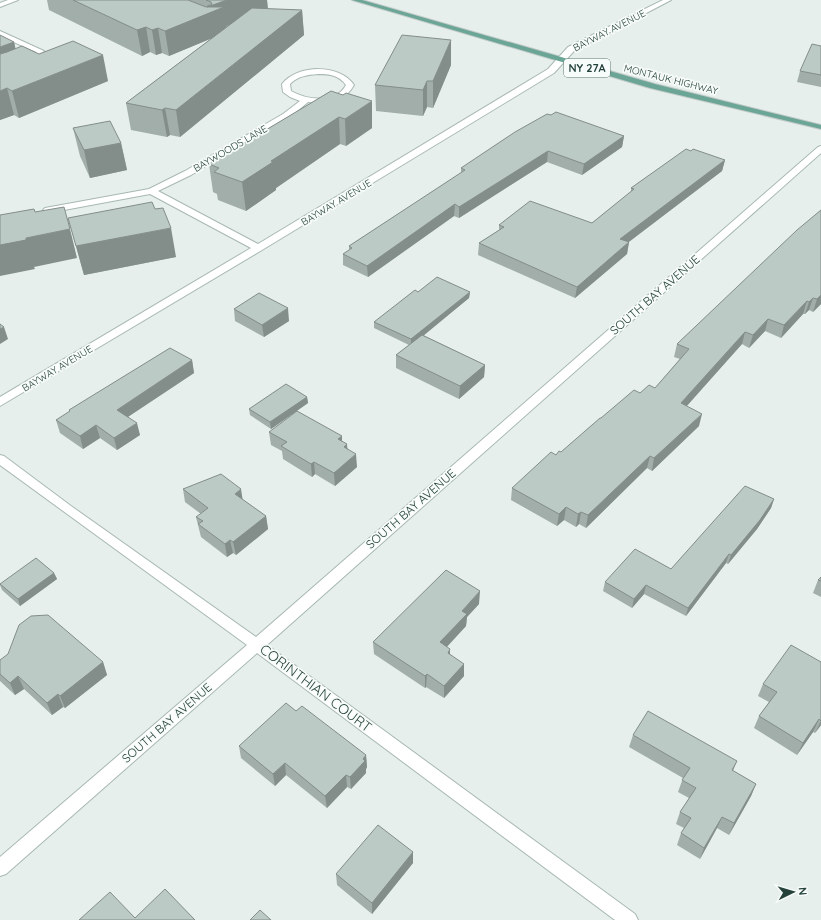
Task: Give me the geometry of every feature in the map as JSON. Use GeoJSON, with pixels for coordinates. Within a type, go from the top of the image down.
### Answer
{"type":"FeatureCollection","features":[{"type":"Feature","properties":{"kind":"main road","name":"MONTAUK HIGHWAY"},"geometry":{"type":"LineString","coordinates":[[355,0],[653,86],[821,127]]}},
{"type":"Feature","properties":{"kind":"street"},"geometry":{"type":"LineString","coordinates":[[0,4],[15,0]]}},
{"type":"Feature","properties":{"kind":"street","name":"BAYWAY AVENUE"},"geometry":{"type":"LineString","coordinates":[[0,402],[259,248],[551,71],[571,49],[668,0]]}},
{"type":"Feature","properties":{"kind":"street"},"geometry":{"type":"LineString","coordinates":[[0,33],[40,51],[36,62],[23,71],[0,79]]}},
{"type":"Feature","properties":{"kind":"street"},"geometry":{"type":"LineString","coordinates":[[303,73],[332,73],[344,77],[350,84],[346,92],[333,99],[319,101],[306,100],[292,96],[287,92],[286,84],[290,79],[303,73]]}},
{"type":"Feature","properties":{"kind":"street","name":"BAYWOODS LANE"},"geometry":{"type":"LineString","coordinates":[[38,212],[151,191],[188,173],[286,116],[306,100]]}},
{"type":"Feature","properties":{"kind":"street","name":"SOUTH BAY AVENUE"},"geometry":{"type":"LineString","coordinates":[[0,868],[257,645],[821,149]]}},
{"type":"Feature","properties":{"kind":"street"},"geometry":{"type":"LineString","coordinates":[[151,191],[259,248]]}},
{"type":"Feature","properties":{"kind":"street","name":"CORINTHIAN COURT"},"geometry":{"type":"LineString","coordinates":[[0,459],[73,514],[257,645],[629,920]]}},
{"type":"Feature","properties":{"kind":"building"},"geometry":{"type":"Polygon","coordinates":[[[73,0],[188,0],[206,7],[212,4],[206,0],[227,0],[207,7],[224,7],[165,31],[158,28],[152,30],[146,27],[137,30],[73,0]]]}},
{"type":"Feature","properties":{"kind":"building"},"geometry":{"type":"Polygon","coordinates":[[[252,8],[302,10],[176,110],[165,108],[162,110],[126,103],[252,8]]]}},
{"type":"Feature","properties":{"kind":"building"},"geometry":{"type":"Polygon","coordinates":[[[0,35],[14,42],[0,47],[0,35]]]}},
{"type":"Feature","properties":{"kind":"building"},"geometry":{"type":"Polygon","coordinates":[[[402,35],[451,40],[433,81],[427,81],[423,90],[375,85],[402,35]]]}},
{"type":"Feature","properties":{"kind":"building"},"geometry":{"type":"Polygon","coordinates":[[[73,41],[103,55],[12,91],[7,88],[0,91],[0,54],[22,46],[39,54],[73,41]]]}},
{"type":"Feature","properties":{"kind":"building"},"geometry":{"type":"Polygon","coordinates":[[[812,44],[821,46],[821,75],[800,71],[812,44]]]}},
{"type":"Feature","properties":{"kind":"building"},"geometry":{"type":"Polygon","coordinates":[[[331,91],[343,95],[346,93],[372,101],[345,119],[339,117],[271,161],[273,162],[242,182],[214,172],[219,168],[209,164],[331,91]]]}},
{"type":"Feature","properties":{"kind":"building"},"geometry":{"type":"Polygon","coordinates":[[[556,112],[624,136],[584,164],[548,151],[459,207],[455,204],[367,266],[343,254],[352,248],[349,246],[465,170],[461,168],[515,132],[547,114],[551,115],[556,112]]]}},
{"type":"Feature","properties":{"kind":"building"},"geometry":{"type":"Polygon","coordinates":[[[110,121],[121,143],[84,150],[73,128],[110,121]]]}},
{"type":"Feature","properties":{"kind":"building"},"geometry":{"type":"Polygon","coordinates":[[[686,149],[691,151],[693,149],[725,160],[620,239],[629,242],[577,287],[479,243],[504,227],[499,225],[530,201],[592,223],[634,189],[631,188],[686,149]]]}},
{"type":"Feature","properties":{"kind":"building"},"geometry":{"type":"Polygon","coordinates":[[[152,202],[155,209],[163,208],[171,228],[76,246],[68,218],[152,202]]]}},
{"type":"Feature","properties":{"kind":"building"},"geometry":{"type":"Polygon","coordinates":[[[64,207],[70,229],[0,245],[0,215],[34,209],[35,212],[64,207]]]}},
{"type":"Feature","properties":{"kind":"building"},"geometry":{"type":"Polygon","coordinates":[[[821,210],[821,295],[817,299],[813,298],[809,302],[807,301],[784,325],[768,319],[753,335],[745,332],[681,403],[702,414],[654,458],[650,456],[588,515],[581,512],[578,514],[566,507],[559,514],[512,488],[551,452],[556,455],[559,451],[561,452],[634,390],[640,393],[649,385],[655,388],[689,349],[677,344],[797,230],[821,210]]]}},
{"type":"Feature","properties":{"kind":"building"},"geometry":{"type":"Polygon","coordinates":[[[437,277],[470,292],[411,339],[374,322],[415,290],[418,292],[437,277]]]}},
{"type":"Feature","properties":{"kind":"building"},"geometry":{"type":"Polygon","coordinates":[[[259,293],[288,308],[262,325],[234,309],[259,293]]]}},
{"type":"Feature","properties":{"kind":"building"},"geometry":{"type":"Polygon","coordinates":[[[422,335],[485,365],[460,386],[396,355],[422,335]]]}},
{"type":"Feature","properties":{"kind":"building"},"geometry":{"type":"Polygon","coordinates":[[[170,348],[192,360],[117,410],[137,423],[114,438],[96,425],[80,436],[56,420],[70,411],[69,410],[170,348]]]}},
{"type":"Feature","properties":{"kind":"building"},"geometry":{"type":"Polygon","coordinates":[[[286,384],[307,397],[270,422],[249,409],[286,384]]]}},
{"type":"Feature","properties":{"kind":"building"},"geometry":{"type":"Polygon","coordinates":[[[297,411],[342,436],[338,439],[347,444],[344,447],[356,454],[334,473],[314,462],[311,464],[281,446],[287,442],[269,432],[297,411]]]}},
{"type":"Feature","properties":{"kind":"building"},"geometry":{"type":"Polygon","coordinates":[[[221,474],[241,489],[235,494],[266,516],[233,542],[230,540],[225,544],[198,524],[203,521],[196,517],[208,508],[183,489],[221,474]]]}},
{"type":"Feature","properties":{"kind":"building"},"geometry":{"type":"Polygon","coordinates":[[[745,486],[774,499],[760,520],[731,555],[729,554],[688,608],[646,585],[634,599],[605,582],[635,549],[671,569],[745,486]]]}},
{"type":"Feature","properties":{"kind":"building"},"geometry":{"type":"Polygon","coordinates":[[[36,558],[54,573],[18,599],[0,584],[36,558]]]}},
{"type":"Feature","properties":{"kind":"building"},"geometry":{"type":"Polygon","coordinates":[[[446,570],[480,591],[462,611],[467,614],[440,642],[450,649],[448,653],[464,664],[444,686],[427,674],[425,676],[373,642],[446,570]]]}},
{"type":"Feature","properties":{"kind":"building"},"geometry":{"type":"Polygon","coordinates":[[[48,615],[103,662],[60,696],[58,694],[47,703],[18,676],[10,683],[0,674],[0,660],[8,654],[19,625],[31,616],[48,615]]]}},
{"type":"Feature","properties":{"kind":"building"},"geometry":{"type":"Polygon","coordinates":[[[791,645],[821,662],[821,721],[819,719],[803,743],[759,716],[777,692],[763,684],[791,645]]]}},
{"type":"Feature","properties":{"kind":"building"},"geometry":{"type":"Polygon","coordinates":[[[286,703],[296,711],[302,706],[366,755],[363,759],[365,761],[350,777],[346,775],[325,796],[285,763],[273,774],[239,746],[286,703]]]}},
{"type":"Feature","properties":{"kind":"building"},"geometry":{"type":"Polygon","coordinates":[[[648,711],[737,761],[732,770],[756,784],[734,823],[722,817],[704,848],[681,833],[691,818],[680,812],[696,788],[682,780],[690,768],[633,735],[648,711]]]}},
{"type":"Feature","properties":{"kind":"building"},"geometry":{"type":"Polygon","coordinates":[[[378,825],[413,852],[372,903],[336,874],[378,825]]]}},
{"type":"Feature","properties":{"kind":"building"},"geometry":{"type":"Polygon","coordinates":[[[165,889],[195,920],[79,920],[110,892],[135,918],[165,889]]]}},
{"type":"Feature","properties":{"kind":"building"},"geometry":{"type":"Polygon","coordinates":[[[260,910],[271,920],[250,920],[260,910]]]}}]}
